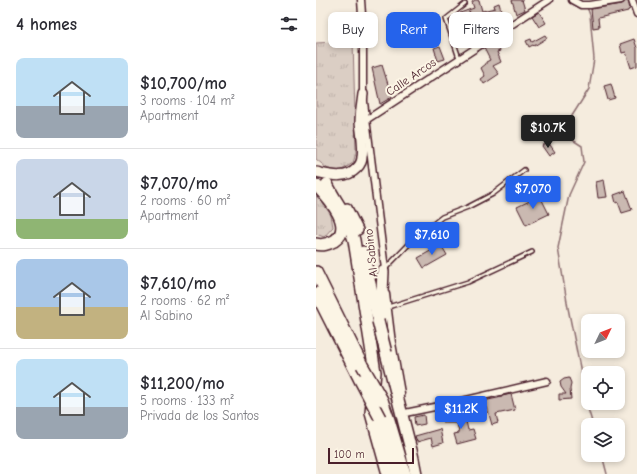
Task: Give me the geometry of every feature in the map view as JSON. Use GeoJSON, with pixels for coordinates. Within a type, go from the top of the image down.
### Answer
{"type":"FeatureCollection","features":[{"type":"Feature","properties":{"kind":"highway"},"geometry":{"type":"LineString","coordinates":[[321,185],[331,193],[346,216],[354,240],[375,372]]}},
{"type":"Feature","properties":{"kind":"highway"},"geometry":{"type":"LineString","coordinates":[[316,244],[326,244],[337,239],[341,233],[342,227],[341,219],[338,213],[328,199],[321,185]]}},
{"type":"Feature","properties":{"kind":"highway"},"geometry":{"type":"LineString","coordinates":[[358,230],[378,321],[416,474]]}},
{"type":"Feature","properties":{"kind":"highway"},"geometry":{"type":"LineString","coordinates":[[384,270],[381,321],[371,412],[388,474]]}},
{"type":"Feature","properties":{"kind":"highway"},"geometry":{"type":"LineString","coordinates":[[316,272],[362,364],[382,400],[405,474]]}},
{"type":"Feature","properties":{"kind":"highway"},"geometry":{"type":"LineString","coordinates":[[316,293],[380,418],[397,474]]}},
{"type":"Feature","properties":{"kind":"main road"},"geometry":{"type":"LineString","coordinates":[[316,172],[343,176],[350,173],[358,166],[362,156],[360,121],[363,94]]}},
{"type":"Feature","properties":{"kind":"main road"},"geometry":{"type":"LineString","coordinates":[[316,172],[321,185],[348,210],[358,230]]}},
{"type":"Feature","properties":{"kind":"street","name":"Al Sabino"},"geometry":{"type":"LineString","coordinates":[[361,0],[363,29],[363,94],[392,343],[412,454]]}},
{"type":"Feature","properties":{"kind":"street","name":"Calle Arcos"},"geometry":{"type":"LineString","coordinates":[[366,120],[549,0]]}},
{"type":"Feature","properties":{"kind":"street"},"geometry":{"type":"LineString","coordinates":[[572,0],[581,5],[590,6],[621,0]]}},
{"type":"Feature","properties":{"kind":"street"},"geometry":{"type":"LineString","coordinates":[[632,0],[637,14]]}},
{"type":"Feature","properties":{"kind":"street"},"geometry":{"type":"LineString","coordinates":[[405,413],[547,381]]}},
{"type":"Feature","properties":{"kind":"lane"},"geometry":{"type":"LineString","coordinates":[[459,58],[446,19],[464,4]]}},
{"type":"Feature","properties":{"kind":"lane"},"geometry":{"type":"LineString","coordinates":[[384,270],[413,240],[442,217],[468,207],[493,194],[524,170]]}},
{"type":"Feature","properties":{"kind":"lane"},"geometry":{"type":"LineString","coordinates":[[388,307],[468,282],[532,252]]}},
{"type":"Feature","properties":{"kind":"green space"},"geometry":{"type":"Polygon","coordinates":[[[328,42],[328,48],[353,48],[356,153],[353,163],[340,171],[328,169],[316,159],[316,43],[328,42]]]}},
{"type":"Feature","properties":{"kind":"green space"},"geometry":{"type":"Polygon","coordinates":[[[316,195],[331,215],[333,227],[324,237],[316,234],[316,195]]]}},
{"type":"Feature","properties":{"kind":"building"},"geometry":{"type":"Polygon","coordinates":[[[479,0],[482,11],[495,8],[494,5],[499,3],[501,10],[496,12],[463,12],[474,8],[472,2],[479,0]]]}},
{"type":"Feature","properties":{"kind":"building"},"geometry":{"type":"Polygon","coordinates":[[[512,0],[522,0],[525,10],[516,14],[512,0]]]}},
{"type":"Feature","properties":{"kind":"building"},"geometry":{"type":"Polygon","coordinates":[[[625,1],[628,1],[630,9],[628,11],[598,18],[599,27],[593,28],[591,9],[622,4],[625,1]]]}},
{"type":"Feature","properties":{"kind":"building"},"geometry":{"type":"Polygon","coordinates":[[[539,12],[546,23],[539,27],[532,16],[539,12]]]}},
{"type":"Feature","properties":{"kind":"building"},"geometry":{"type":"Polygon","coordinates":[[[545,35],[547,38],[534,46],[529,47],[526,41],[531,39],[532,42],[545,35]]]}},
{"type":"Feature","properties":{"kind":"building"},"geometry":{"type":"Polygon","coordinates":[[[634,39],[637,48],[637,66],[631,68],[626,52],[622,53],[620,44],[634,39]]]}},
{"type":"Feature","properties":{"kind":"building"},"geometry":{"type":"Polygon","coordinates":[[[434,48],[441,48],[445,59],[438,61],[434,48]]]}},
{"type":"Feature","properties":{"kind":"building"},"geometry":{"type":"Polygon","coordinates":[[[484,48],[499,48],[500,51],[497,52],[501,62],[493,66],[499,74],[484,84],[481,79],[485,76],[481,68],[490,60],[484,48]]]}},
{"type":"Feature","properties":{"kind":"building"},"geometry":{"type":"Polygon","coordinates":[[[382,65],[392,97],[380,104],[372,68],[382,65]]]}},
{"type":"Feature","properties":{"kind":"building"},"geometry":{"type":"Polygon","coordinates":[[[611,84],[615,98],[608,100],[604,86],[611,84]]]}},
{"type":"Feature","properties":{"kind":"building"},"geometry":{"type":"Polygon","coordinates":[[[548,142],[555,152],[549,156],[542,146],[548,142]]]}},
{"type":"Feature","properties":{"kind":"building"},"geometry":{"type":"Polygon","coordinates":[[[604,180],[607,197],[598,198],[596,182],[604,180]]]}},
{"type":"Feature","properties":{"kind":"building"},"geometry":{"type":"Polygon","coordinates":[[[625,191],[632,210],[622,213],[618,202],[616,203],[614,195],[625,191]]]}},
{"type":"Feature","properties":{"kind":"building"},"geometry":{"type":"Polygon","coordinates":[[[540,196],[549,214],[526,225],[517,207],[540,196]]]}},
{"type":"Feature","properties":{"kind":"building"},"geometry":{"type":"Polygon","coordinates":[[[441,245],[447,255],[424,268],[418,258],[441,245]]]}},
{"type":"Feature","properties":{"kind":"building"},"geometry":{"type":"Polygon","coordinates":[[[569,378],[571,383],[571,399],[559,400],[559,394],[566,394],[561,387],[560,382],[569,378]]]}},
{"type":"Feature","properties":{"kind":"building"},"geometry":{"type":"Polygon","coordinates":[[[511,394],[515,410],[496,414],[498,423],[492,425],[487,407],[480,409],[479,402],[511,394]]]}},
{"type":"Feature","properties":{"kind":"building"},"geometry":{"type":"Polygon","coordinates":[[[424,415],[425,424],[415,426],[414,417],[424,415]]]}},
{"type":"Feature","properties":{"kind":"building"},"geometry":{"type":"Polygon","coordinates":[[[443,416],[452,416],[452,419],[465,417],[468,430],[473,429],[476,439],[457,444],[454,434],[459,433],[457,423],[443,423],[443,416]]]}},
{"type":"Feature","properties":{"kind":"building"},"geometry":{"type":"Polygon","coordinates":[[[440,429],[443,443],[433,446],[431,438],[417,442],[415,436],[440,429]]]}},
{"type":"Feature","properties":{"kind":"waterway"},"geometry":{"type":"LineString","coordinates":[[587,7],[590,15],[594,59],[589,89],[570,119],[565,135],[582,146],[584,162],[569,195],[558,248],[568,308],[591,418]]}},
{"type":"Feature","properties":{"kind":"waterway"},"geometry":{"type":"LineString","coordinates":[[604,462],[607,474]]}}]}
